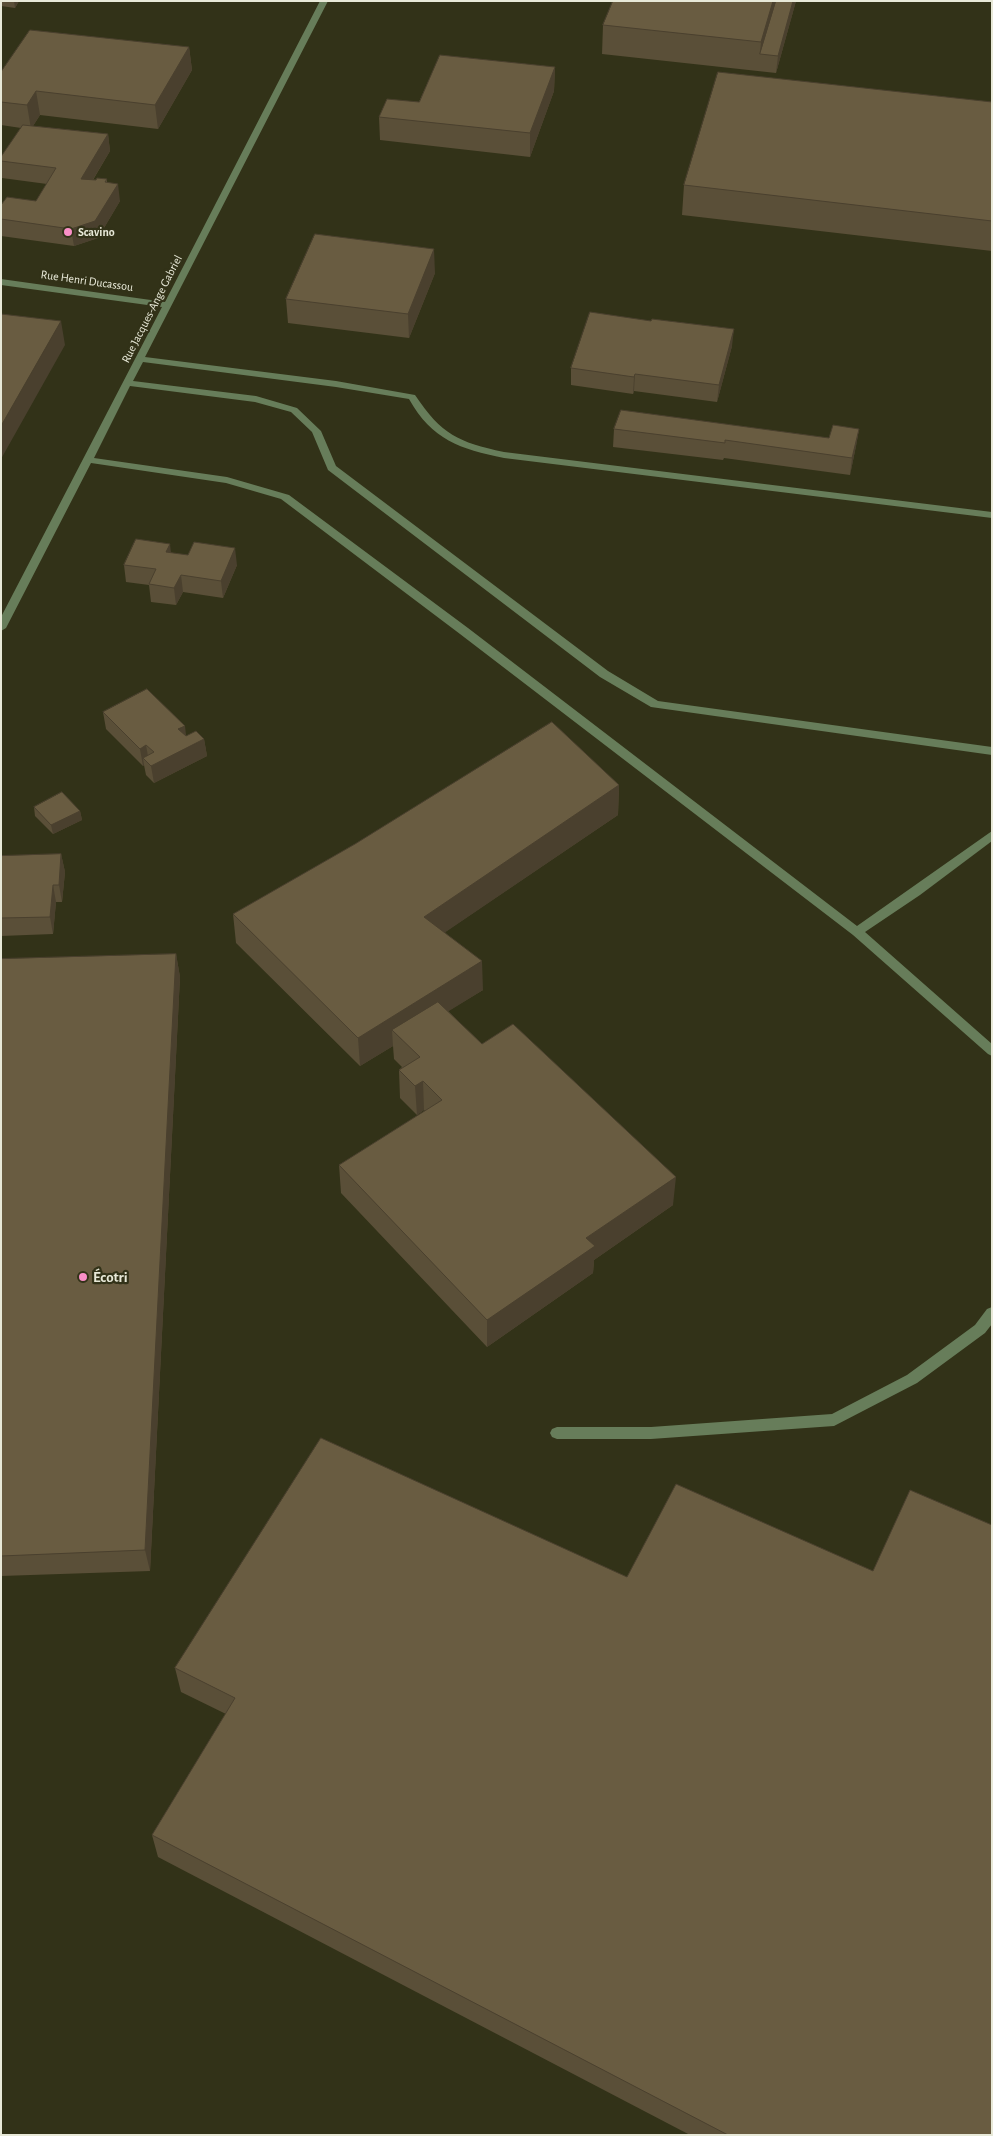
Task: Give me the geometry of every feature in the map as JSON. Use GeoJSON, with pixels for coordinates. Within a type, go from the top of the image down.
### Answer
{"type":"FeatureCollection","features":[{"type":"Feature","properties":{"kind":"street","name":"Rue Jacques-Ange Gabriel"},"geometry":{"type":"LineString","coordinates":[[1,628],[324,1]]}},
{"type":"Feature","properties":{"kind":"street","name":"Rue Henri Ducassou"},"geometry":{"type":"LineString","coordinates":[[1,282],[169,305]]}},
{"type":"Feature","properties":{"kind":"street"},"geometry":{"type":"LineString","coordinates":[[140,359],[336,384],[412,397],[418,411],[449,440],[473,449],[543,461],[992,515]]}},
{"type":"Feature","properties":{"kind":"street"},"geometry":{"type":"LineString","coordinates":[[128,383],[256,399],[294,410],[316,431],[332,468],[604,674],[654,704],[992,751]]}},
{"type":"Feature","properties":{"kind":"street"},"geometry":{"type":"LineString","coordinates":[[88,460],[227,480],[286,497],[857,932],[992,1051]]}},
{"type":"Feature","properties":{"kind":"street"},"geometry":{"type":"LineString","coordinates":[[857,932],[916,892],[992,835]]}},
{"type":"Feature","properties":{"kind":"street"},"geometry":{"type":"LineString","coordinates":[[557,1434],[651,1433],[834,1420],[912,1379],[980,1329],[992,1313]]}},
{"type":"Feature","properties":{"kind":"building"},"geometry":{"type":"Polygon","coordinates":[[[613,1],[773,1],[761,42],[603,25],[613,1]]]}},
{"type":"Feature","properties":{"kind":"building"},"geometry":{"type":"Polygon","coordinates":[[[776,1],[793,1],[778,56],[760,54],[776,1]]]}},
{"type":"Feature","properties":{"kind":"building"},"geometry":{"type":"Polygon","coordinates":[[[30,30],[189,47],[155,105],[36,91],[27,105],[1,102],[1,72],[30,30]]]}},
{"type":"Feature","properties":{"kind":"building"},"geometry":{"type":"Polygon","coordinates":[[[440,55],[555,67],[530,133],[379,117],[387,99],[419,102],[440,55]]]}},
{"type":"Feature","properties":{"kind":"building"},"geometry":{"type":"Polygon","coordinates":[[[718,72],[992,102],[992,221],[684,185],[718,72]]]}},
{"type":"Feature","properties":{"kind":"building"},"geometry":{"type":"Polygon","coordinates":[[[23,125],[108,134],[81,179],[107,179],[105,182],[118,184],[95,221],[71,229],[1,219],[1,205],[7,197],[36,201],[56,168],[1,161],[1,157],[23,125]]]}},
{"type":"Feature","properties":{"kind":"building"},"geometry":{"type":"Polygon","coordinates":[[[315,234],[434,249],[408,314],[286,299],[315,234]]]}},
{"type":"Feature","properties":{"kind":"building"},"geometry":{"type":"Polygon","coordinates":[[[590,312],[651,321],[652,319],[734,329],[719,385],[635,374],[634,377],[571,368],[590,312]]]}},
{"type":"Feature","properties":{"kind":"building"},"geometry":{"type":"Polygon","coordinates":[[[1,314],[61,321],[1,426],[1,314]]]}},
{"type":"Feature","properties":{"kind":"building"},"geometry":{"type":"Polygon","coordinates":[[[621,410],[829,438],[833,425],[859,429],[852,458],[725,440],[725,443],[614,429],[621,410]]]}},
{"type":"Feature","properties":{"kind":"building"},"geometry":{"type":"Polygon","coordinates":[[[136,539],[170,544],[166,552],[188,555],[194,542],[235,548],[221,581],[181,575],[174,588],[149,584],[156,569],[124,565],[136,539]]]}},
{"type":"Feature","properties":{"kind":"building"},"geometry":{"type":"Polygon","coordinates":[[[147,689],[185,726],[178,729],[186,736],[196,731],[204,739],[151,766],[143,758],[154,752],[146,745],[140,749],[103,712],[147,689]]]}},
{"type":"Feature","properties":{"kind":"building"},"geometry":{"type":"Polygon","coordinates":[[[552,722],[619,785],[424,917],[482,961],[358,1038],[233,914],[355,844],[552,722]]]}},
{"type":"Feature","properties":{"kind":"building"},"geometry":{"type":"Polygon","coordinates":[[[62,792],[80,811],[51,825],[34,807],[62,792]]]}},
{"type":"Feature","properties":{"kind":"building"},"geometry":{"type":"Polygon","coordinates":[[[61,854],[59,885],[53,885],[50,917],[1,918],[1,856],[61,854]]]}},
{"type":"Feature","properties":{"kind":"building","name":"Écotri"},"geometry":{"type":"Polygon","coordinates":[[[176,954],[145,1550],[1,1556],[1,959],[176,954]]]}},
{"type":"Feature","properties":{"kind":"building"},"geometry":{"type":"Polygon","coordinates":[[[438,1002],[482,1044],[513,1024],[676,1177],[586,1238],[595,1246],[487,1320],[339,1165],[442,1100],[423,1081],[415,1086],[399,1070],[420,1057],[392,1030],[438,1002]]]}},
{"type":"Feature","properties":{"kind":"building"},"geometry":{"type":"Polygon","coordinates":[[[321,1438],[627,1577],[676,1484],[873,1571],[910,1490],[992,1525],[992,2135],[728,2135],[152,1835],[235,1698],[175,1668],[321,1438]]]}},
{"type":"Feature","properties":{"kind":"place","name":"Scavino"},"geometry":{"type":"Point","coordinates":[68,232]}},
{"type":"Feature","properties":{"kind":"place","name":"Écotri"},"geometry":{"type":"Point","coordinates":[83,1277]}}]}
